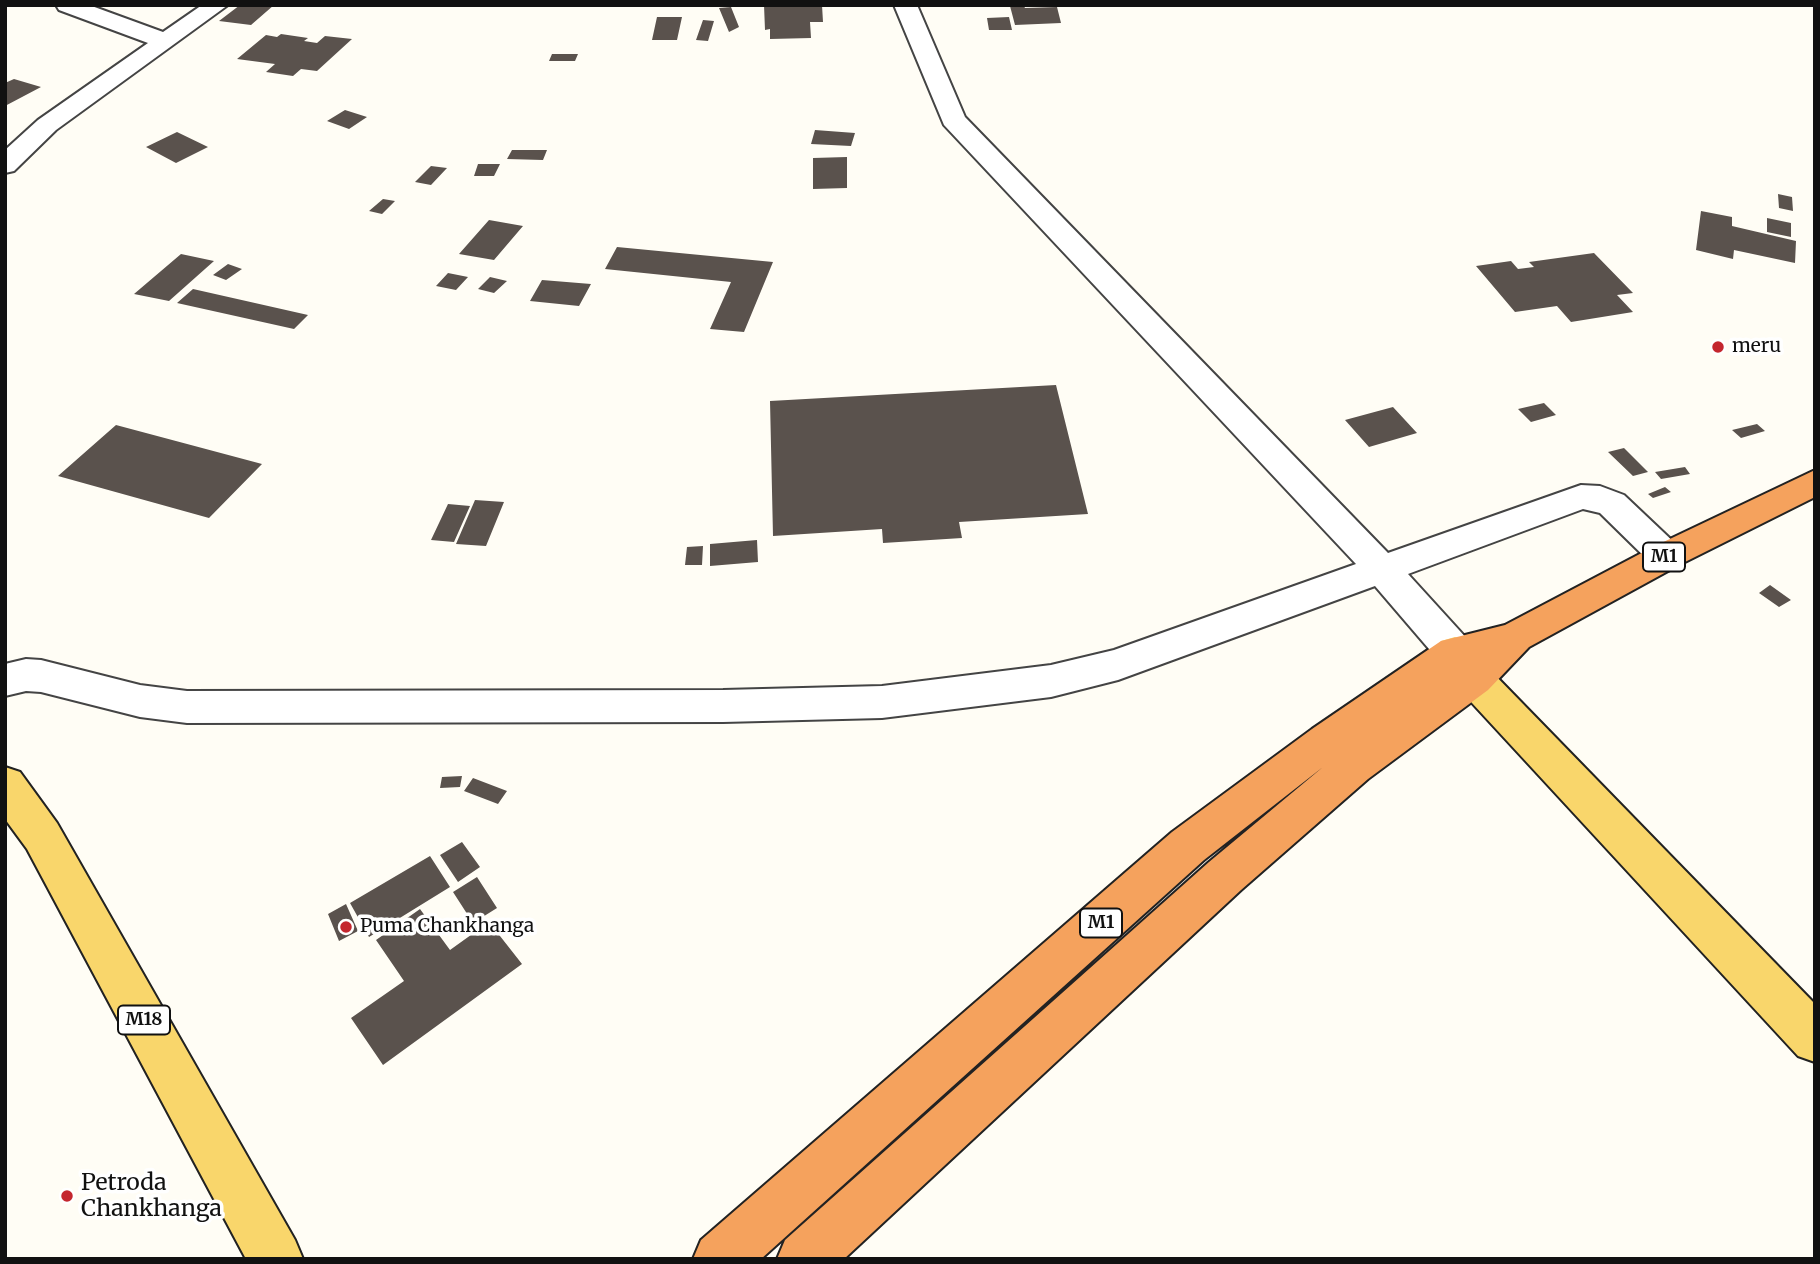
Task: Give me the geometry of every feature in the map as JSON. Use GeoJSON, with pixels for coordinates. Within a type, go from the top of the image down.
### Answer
{"type":"FeatureCollection","features":[{"type":"Feature","properties":{"kind":"highway","name":"M1"},"geometry":{"type":"LineString","coordinates":[[720,1259],[1188,846],[1327,741],[1665,556],[1815,482]]}},
{"type":"Feature","properties":{"kind":"highway","name":"M1"},"geometry":{"type":"LineString","coordinates":[[804,1259],[1225,876],[1353,766],[1464,665]]}},
{"type":"Feature","properties":{"kind":"main road"},"geometry":{"type":"LineString","coordinates":[[1464,665],[1815,1039]]}},
{"type":"Feature","properties":{"kind":"main road","name":"M18"},"geometry":{"type":"LineString","coordinates":[[5,785],[42,836],[276,1259]]}},
{"type":"Feature","properties":{"kind":"street"},"geometry":{"type":"LineString","coordinates":[[67,5],[166,41]]}},
{"type":"Feature","properties":{"kind":"street"},"geometry":{"type":"LineString","coordinates":[[5,165],[47,125],[217,5]]}},
{"type":"Feature","properties":{"kind":"street"},"geometry":{"type":"LineString","coordinates":[[905,5],[953,120],[1382,569],[1464,665]]}},
{"type":"Feature","properties":{"kind":"street"},"geometry":{"type":"LineString","coordinates":[[5,680],[26,675],[41,676],[140,701],[187,707],[723,706],[882,702],[1051,681],[1118,665],[1581,497],[1600,498],[1612,504],[1665,556]]}},
{"type":"Feature","properties":{"kind":"building"},"geometry":{"type":"Polygon","coordinates":[[[240,5],[274,5],[251,25],[219,21],[240,5]]]}},
{"type":"Feature","properties":{"kind":"building"},"geometry":{"type":"Polygon","coordinates":[[[764,5],[822,5],[823,22],[810,22],[811,38],[770,39],[770,29],[765,30],[764,5]]]}},
{"type":"Feature","properties":{"kind":"building"},"geometry":{"type":"Polygon","coordinates":[[[1010,6],[1057,7],[1061,23],[1015,25],[1010,6]]]}},
{"type":"Feature","properties":{"kind":"building"},"geometry":{"type":"Polygon","coordinates":[[[731,7],[739,27],[729,32],[719,8],[731,7]]]}},
{"type":"Feature","properties":{"kind":"building"},"geometry":{"type":"Polygon","coordinates":[[[657,17],[682,17],[677,40],[652,40],[657,17]]]}},
{"type":"Feature","properties":{"kind":"building"},"geometry":{"type":"Polygon","coordinates":[[[1009,17],[1012,30],[989,30],[987,18],[1009,17]]]}},
{"type":"Feature","properties":{"kind":"building"},"geometry":{"type":"Polygon","coordinates":[[[703,20],[714,21],[708,41],[696,40],[703,20]]]}},
{"type":"Feature","properties":{"kind":"building"},"geometry":{"type":"Polygon","coordinates":[[[281,34],[308,38],[304,41],[317,43],[325,36],[352,39],[317,71],[301,69],[293,76],[266,72],[275,64],[237,59],[266,35],[277,37],[281,34]]]}},
{"type":"Feature","properties":{"kind":"building"},"geometry":{"type":"Polygon","coordinates":[[[552,54],[578,54],[575,61],[549,61],[552,54]]]}},
{"type":"Feature","properties":{"kind":"building"},"geometry":{"type":"Polygon","coordinates":[[[14,79],[41,87],[5,106],[5,83],[14,79]]]}},
{"type":"Feature","properties":{"kind":"building"},"geometry":{"type":"Polygon","coordinates":[[[345,110],[367,117],[349,129],[327,121],[345,110]]]}},
{"type":"Feature","properties":{"kind":"building"},"geometry":{"type":"Polygon","coordinates":[[[815,130],[855,133],[851,146],[811,144],[815,130]]]}},
{"type":"Feature","properties":{"kind":"building"},"geometry":{"type":"Polygon","coordinates":[[[177,132],[208,147],[176,163],[146,147],[177,132]]]}},
{"type":"Feature","properties":{"kind":"building"},"geometry":{"type":"Polygon","coordinates":[[[512,150],[547,150],[543,160],[507,159],[512,150]]]}},
{"type":"Feature","properties":{"kind":"building"},"geometry":{"type":"Polygon","coordinates":[[[847,157],[847,188],[813,189],[813,158],[847,157]]]}},
{"type":"Feature","properties":{"kind":"building"},"geometry":{"type":"Polygon","coordinates":[[[478,164],[500,164],[494,176],[474,176],[478,164]]]}},
{"type":"Feature","properties":{"kind":"building"},"geometry":{"type":"Polygon","coordinates":[[[431,166],[447,168],[431,185],[415,182],[431,166]]]}},
{"type":"Feature","properties":{"kind":"building"},"geometry":{"type":"Polygon","coordinates":[[[1778,194],[1792,197],[1793,211],[1779,208],[1778,194]]]}},
{"type":"Feature","properties":{"kind":"building"},"geometry":{"type":"Polygon","coordinates":[[[383,199],[395,201],[382,214],[369,211],[383,199]]]}},
{"type":"Feature","properties":{"kind":"building"},"geometry":{"type":"Polygon","coordinates":[[[1701,211],[1732,217],[1732,226],[1796,241],[1795,263],[1734,250],[1733,259],[1696,250],[1701,211]]]}},
{"type":"Feature","properties":{"kind":"building"},"geometry":{"type":"Polygon","coordinates":[[[1767,218],[1791,223],[1791,237],[1767,232],[1767,218]]]}},
{"type":"Feature","properties":{"kind":"building"},"geometry":{"type":"Polygon","coordinates":[[[489,220],[523,226],[494,260],[459,254],[489,220]]]}},
{"type":"Feature","properties":{"kind":"building"},"geometry":{"type":"Polygon","coordinates":[[[617,247],[773,262],[744,332],[710,329],[731,282],[605,269],[617,247]]]}},
{"type":"Feature","properties":{"kind":"building"},"geometry":{"type":"Polygon","coordinates":[[[1594,253],[1633,293],[1617,295],[1633,312],[1571,322],[1557,306],[1515,312],[1476,266],[1511,261],[1518,269],[1534,267],[1529,262],[1594,253]]]}},
{"type":"Feature","properties":{"kind":"building"},"geometry":{"type":"Polygon","coordinates":[[[181,254],[214,261],[169,301],[134,294],[181,254]]]}},
{"type":"Feature","properties":{"kind":"building"},"geometry":{"type":"Polygon","coordinates":[[[228,264],[242,269],[226,280],[213,275],[228,264]]]}},
{"type":"Feature","properties":{"kind":"building"},"geometry":{"type":"Polygon","coordinates":[[[448,273],[468,277],[456,290],[436,286],[448,273]]]}},
{"type":"Feature","properties":{"kind":"building"},"geometry":{"type":"Polygon","coordinates":[[[490,277],[507,281],[494,293],[478,289],[490,277]]]}},
{"type":"Feature","properties":{"kind":"building"},"geometry":{"type":"Polygon","coordinates":[[[542,280],[591,284],[579,306],[530,301],[542,280]]]}},
{"type":"Feature","properties":{"kind":"building"},"geometry":{"type":"Polygon","coordinates":[[[193,289],[308,315],[294,329],[177,303],[193,289]]]}},
{"type":"Feature","properties":{"kind":"building"},"geometry":{"type":"Polygon","coordinates":[[[1056,385],[1088,514],[959,522],[962,538],[883,543],[882,529],[773,536],[770,401],[1056,385]]]}},
{"type":"Feature","properties":{"kind":"building"},"geometry":{"type":"Polygon","coordinates":[[[1544,403],[1556,415],[1531,422],[1518,409],[1544,403]]]}},
{"type":"Feature","properties":{"kind":"building"},"geometry":{"type":"Polygon","coordinates":[[[1393,407],[1417,433],[1369,447],[1345,420],[1393,407]]]}},
{"type":"Feature","properties":{"kind":"building"},"geometry":{"type":"Polygon","coordinates":[[[1757,424],[1765,431],[1741,438],[1732,430],[1757,424]]]}},
{"type":"Feature","properties":{"kind":"building"},"geometry":{"type":"Polygon","coordinates":[[[116,425],[262,464],[209,518],[58,476],[116,425]]]}},
{"type":"Feature","properties":{"kind":"building"},"geometry":{"type":"Polygon","coordinates":[[[1624,448],[1648,472],[1633,476],[1608,452],[1624,448]]]}},
{"type":"Feature","properties":{"kind":"building"},"geometry":{"type":"Polygon","coordinates":[[[1685,467],[1690,474],[1661,479],[1655,472],[1685,467]]]}},
{"type":"Feature","properties":{"kind":"building"},"geometry":{"type":"Polygon","coordinates":[[[1665,487],[1671,492],[1653,498],[1648,494],[1665,487]]]}},
{"type":"Feature","properties":{"kind":"building"},"geometry":{"type":"Polygon","coordinates":[[[475,500],[504,502],[486,546],[456,544],[475,500]]]}},
{"type":"Feature","properties":{"kind":"building"},"geometry":{"type":"Polygon","coordinates":[[[448,504],[470,506],[454,542],[431,540],[448,504]]]}},
{"type":"Feature","properties":{"kind":"building"},"geometry":{"type":"Polygon","coordinates":[[[757,540],[758,562],[710,566],[710,544],[757,540]]]}},
{"type":"Feature","properties":{"kind":"building"},"geometry":{"type":"Polygon","coordinates":[[[703,546],[702,565],[685,565],[687,547],[703,546]]]}},
{"type":"Feature","properties":{"kind":"building"},"geometry":{"type":"Polygon","coordinates":[[[1770,585],[1791,600],[1779,607],[1759,593],[1770,585]]]}},
{"type":"Feature","properties":{"kind":"building"},"geometry":{"type":"Polygon","coordinates":[[[462,776],[460,787],[440,788],[442,777],[462,776]]]}},
{"type":"Feature","properties":{"kind":"building"},"geometry":{"type":"Polygon","coordinates":[[[473,778],[507,791],[498,804],[464,791],[473,778]]]}},
{"type":"Feature","properties":{"kind":"building"},"geometry":{"type":"Polygon","coordinates":[[[462,842],[480,867],[458,882],[440,855],[462,842]]]}},
{"type":"Feature","properties":{"kind":"building"},"geometry":{"type":"Polygon","coordinates":[[[430,856],[450,887],[369,937],[350,903],[430,856]]]}},
{"type":"Feature","properties":{"kind":"building"},"geometry":{"type":"Polygon","coordinates":[[[477,877],[497,908],[473,923],[453,892],[477,877]]]}},
{"type":"Feature","properties":{"kind":"building"},"geometry":{"type":"Polygon","coordinates":[[[346,904],[358,931],[339,941],[328,914],[346,904]]]}},
{"type":"Feature","properties":{"kind":"building"},"geometry":{"type":"Polygon","coordinates":[[[420,909],[450,950],[489,922],[522,964],[383,1065],[351,1018],[404,981],[376,940],[420,909]]]}},
{"type":"Feature","properties":{"kind":"place","name":"meru"},"geometry":{"type":"Point","coordinates":[1718,347]}},
{"type":"Feature","properties":{"kind":"place","name":"Puma Chankhanga"},"geometry":{"type":"Point","coordinates":[346,927]}},
{"type":"Feature","properties":{"kind":"place","name":"Petroda Chankhanga"},"geometry":{"type":"Point","coordinates":[67,1196]}}]}
